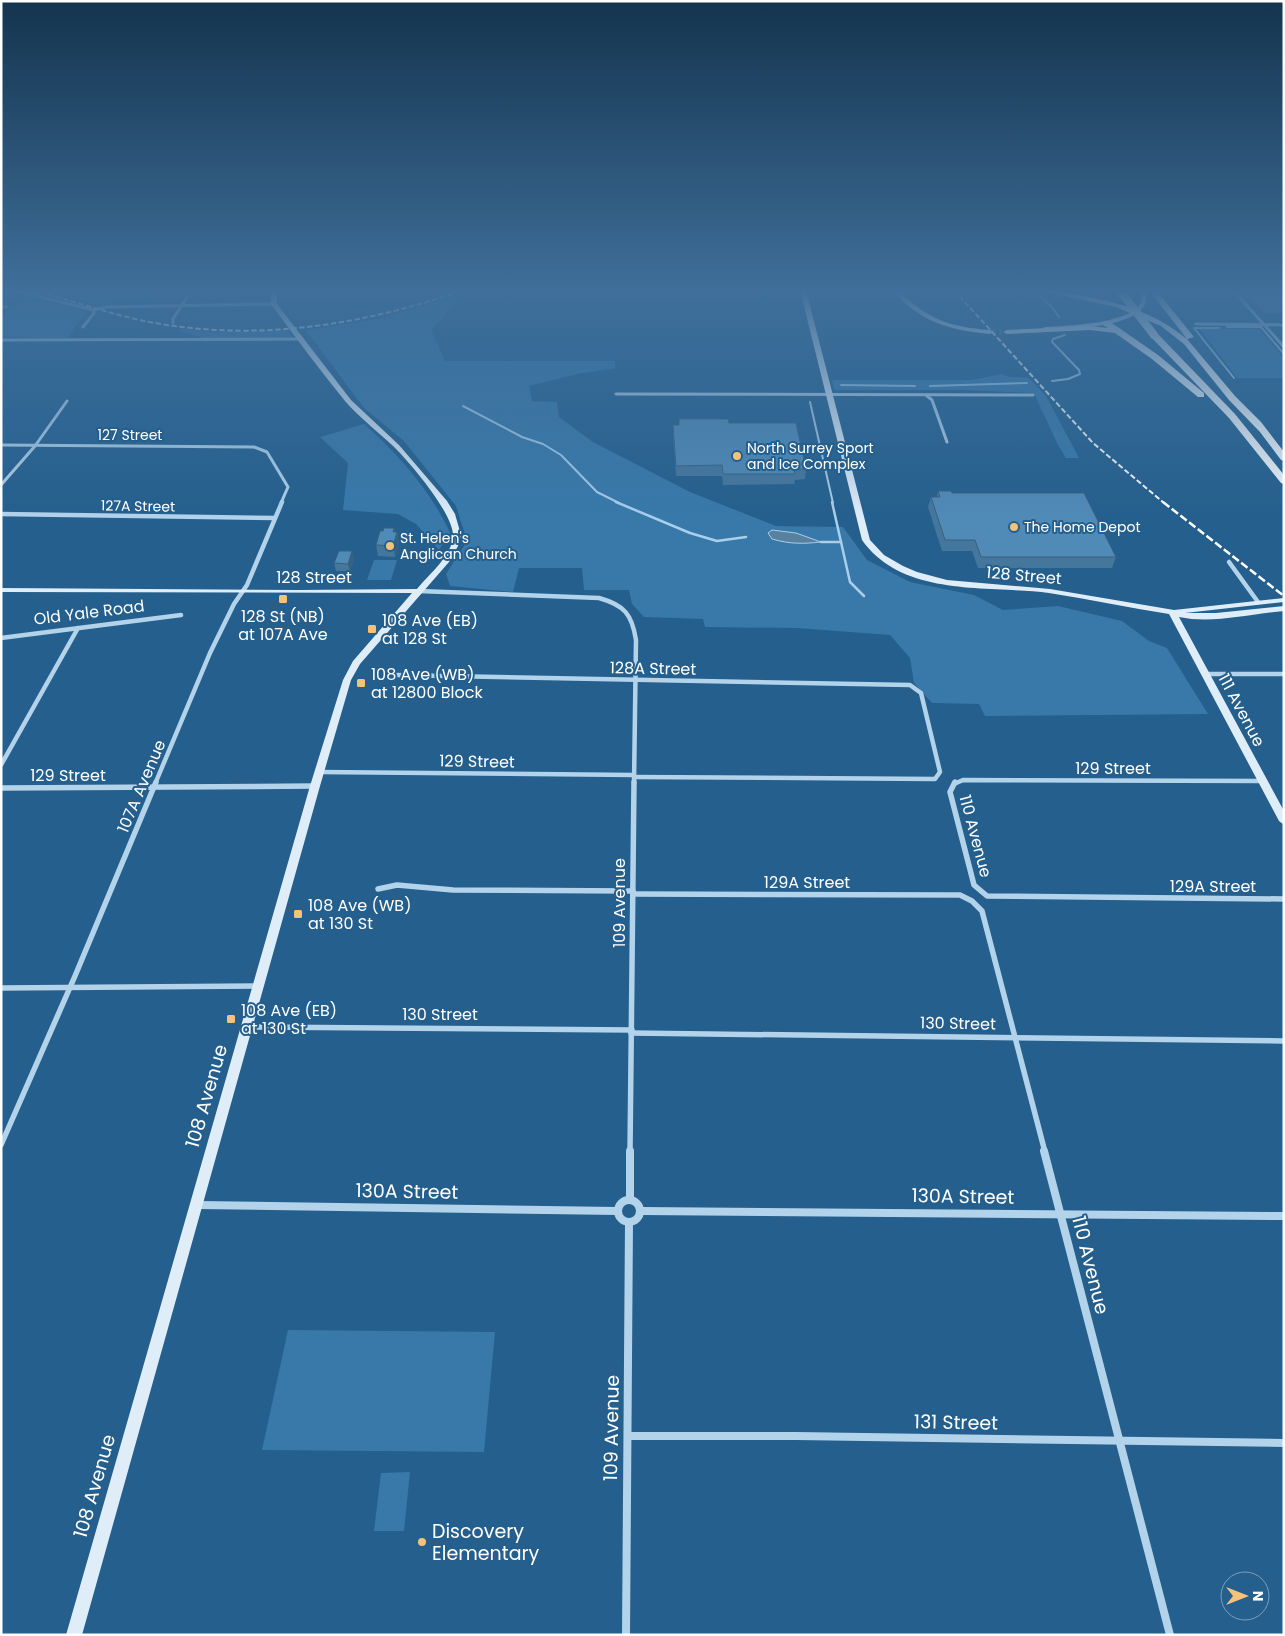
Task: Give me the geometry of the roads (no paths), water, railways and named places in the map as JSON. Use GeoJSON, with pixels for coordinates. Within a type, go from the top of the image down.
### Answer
{"type":"FeatureCollection","features":[{"type":"Feature","properties":{"kind":"main road"},"geometry":{"type":"LineString","coordinates":[[322,366],[348,401],[397,446],[438,494],[451,514],[457,535],[454,546],[438,569],[418,591]]}},
{"type":"Feature","properties":{"kind":"main road"},"geometry":{"type":"LineString","coordinates":[[821,366],[828,394]]}},
{"type":"Feature","properties":{"kind":"main road"},"geometry":{"type":"LineString","coordinates":[[1165,366],[1250,438]]}},
{"type":"Feature","properties":{"kind":"main road"},"geometry":{"type":"LineString","coordinates":[[1183,366],[1250,438],[1284,481]]}},
{"type":"Feature","properties":{"kind":"main road"},"geometry":{"type":"LineString","coordinates":[[1207,366],[1232,398],[1262,430]]}},
{"type":"Feature","properties":{"kind":"main road"},"geometry":{"type":"LineString","coordinates":[[1212,366],[1284,458]]}},
{"type":"Feature","properties":{"kind":"main road","name":"128 Street"},"geometry":{"type":"LineString","coordinates":[[828,394],[866,540],[878,555],[914,574],[969,586],[1010,586],[1049,590],[1190,616],[1224,615],[1284,608]]}},
{"type":"Feature","properties":{"kind":"main road","name":"128 Street"},"geometry":{"type":"LineString","coordinates":[[1,590],[418,591]]}},
{"type":"Feature","properties":{"kind":"main road","name":"108 Avenue"},"geometry":{"type":"LineString","coordinates":[[74,1635],[315,786],[350,673],[418,591]]}},
{"type":"Feature","properties":{"kind":"main road","name":"128 Street"},"geometry":{"type":"LineString","coordinates":[[1172,612],[1284,600]]}},
{"type":"Feature","properties":{"kind":"main road","name":"111 Avenue"},"geometry":{"type":"LineString","coordinates":[[1172,612],[1284,821]]}},
{"type":"Feature","properties":{"kind":"street"},"geometry":{"type":"LineString","coordinates":[[616,394],[1033,395]]}},
{"type":"Feature","properties":{"kind":"street"},"geometry":{"type":"LineString","coordinates":[[925,395],[932,400],[947,442]]}},
{"type":"Feature","properties":{"kind":"street"},"geometry":{"type":"LineString","coordinates":[[1,485],[35,446],[67,401]]}},
{"type":"Feature","properties":{"kind":"street","name":"127 Street"},"geometry":{"type":"LineString","coordinates":[[1,445],[258,448]]}},
{"type":"Feature","properties":{"kind":"street","name":"107A Avenue"},"geometry":{"type":"LineString","coordinates":[[1,1145],[70,987],[210,653],[242,591],[288,487],[267,452],[258,448]]}},
{"type":"Feature","properties":{"kind":"street","name":"127A Street"},"geometry":{"type":"LineString","coordinates":[[1,514],[275,518]]}},
{"type":"Feature","properties":{"kind":"street"},"geometry":{"type":"LineString","coordinates":[[1229,562],[1258,602]]}},
{"type":"Feature","properties":{"kind":"street","name":"128 Street"},"geometry":{"type":"LineString","coordinates":[[418,591],[510,596],[594,597],[612,601],[625,609]]}},
{"type":"Feature","properties":{"kind":"street","name":"109 Avenue"},"geometry":{"type":"LineString","coordinates":[[625,609],[632,620],[635,630],[630,1200]]}},
{"type":"Feature","properties":{"kind":"street","name":"Old Yale Road"},"geometry":{"type":"LineString","coordinates":[[1,638],[181,615]]}},
{"type":"Feature","properties":{"kind":"street"},"geometry":{"type":"LineString","coordinates":[[1,765],[78,628]]}},
{"type":"Feature","properties":{"kind":"street"},"geometry":{"type":"LineString","coordinates":[[1206,674],[1284,674]]}},
{"type":"Feature","properties":{"kind":"street","name":"128A Street"},"geometry":{"type":"LineString","coordinates":[[394,676],[910,685],[921,693],[940,772],[935,779]]}},
{"type":"Feature","properties":{"kind":"street","name":"129 Street"},"geometry":{"type":"LineString","coordinates":[[320,772],[935,779]]}},
{"type":"Feature","properties":{"kind":"street","name":"129 Street"},"geometry":{"type":"LineString","coordinates":[[963,780],[1262,781]]}},
{"type":"Feature","properties":{"kind":"street","name":"110 Avenue"},"geometry":{"type":"LineString","coordinates":[[963,780],[956,781],[950,787],[950,792],[974,885],[987,896],[992,897]]}},
{"type":"Feature","properties":{"kind":"street","name":"129 Street"},"geometry":{"type":"LineString","coordinates":[[1,788],[315,786]]}},
{"type":"Feature","properties":{"kind":"street","name":"129A Street"},"geometry":{"type":"LineString","coordinates":[[378,889],[397,885],[453,890],[960,895],[969,898],[978,905]]}},
{"type":"Feature","properties":{"kind":"street","name":"129A Street"},"geometry":{"type":"LineString","coordinates":[[992,897],[1284,899]]}},
{"type":"Feature","properties":{"kind":"street","name":"110 Avenue"},"geometry":{"type":"LineString","coordinates":[[978,905],[982,911],[1016,1038],[1170,1635]]}},
{"type":"Feature","properties":{"kind":"street"},"geometry":{"type":"LineString","coordinates":[[1,988],[259,986]]}},
{"type":"Feature","properties":{"kind":"street","name":"130 Street"},"geometry":{"type":"LineString","coordinates":[[248,1027],[1284,1041]]}},
{"type":"Feature","properties":{"kind":"street"},"geometry":{"type":"LineString","coordinates":[[630,1200],[636,1202],[641,1212],[638,1218],[629,1222],[620,1218],[618,1211],[620,1204],[630,1200]]}},
{"type":"Feature","properties":{"kind":"street","name":"130A Street"},"geometry":{"type":"LineString","coordinates":[[197,1205],[618,1211]]}},
{"type":"Feature","properties":{"kind":"street","name":"130A Street"},"geometry":{"type":"LineString","coordinates":[[641,1212],[1061,1213],[1284,1216]]}},
{"type":"Feature","properties":{"kind":"street","name":"109 Avenue"},"geometry":{"type":"LineString","coordinates":[[626,1635],[629,1222]]}},
{"type":"Feature","properties":{"kind":"street","name":"131 Street"},"geometry":{"type":"LineString","coordinates":[[628,1436],[1284,1443]]}},
{"type":"Feature","properties":{"kind":"waterway"},"geometry":{"type":"LineString","coordinates":[[1052,381],[1068,379],[1080,374],[1075,366]]}},
{"type":"Feature","properties":{"kind":"waterway"},"geometry":{"type":"LineString","coordinates":[[1225,366],[1234,378]]}},
{"type":"Feature","properties":{"kind":"waterway"},"geometry":{"type":"LineString","coordinates":[[930,386],[1027,383]]}},
{"type":"Feature","properties":{"kind":"waterway"},"geometry":{"type":"LineString","coordinates":[[841,385],[915,386]]}},
{"type":"Feature","properties":{"kind":"waterway"},"geometry":{"type":"LineString","coordinates":[[810,402],[833,503]]}},
{"type":"Feature","properties":{"kind":"waterway"},"geometry":{"type":"LineString","coordinates":[[463,406],[522,437],[543,444],[561,455],[597,492],[619,503]]}},
{"type":"Feature","properties":{"kind":"waterway"},"geometry":{"type":"LineString","coordinates":[[616,502],[690,533],[717,541],[746,537]]}},
{"type":"Feature","properties":{"kind":"waterway"},"geometry":{"type":"LineString","coordinates":[[832,502],[841,542]]}},
{"type":"Feature","properties":{"kind":"waterway"},"geometry":{"type":"LineString","coordinates":[[821,542],[841,542]]}},
{"type":"Feature","properties":{"kind":"waterway"},"geometry":{"type":"LineString","coordinates":[[841,542],[850,582],[864,596]]}},
{"type":"Feature","properties":{"kind":"railway"},"geometry":{"type":"LineString","coordinates":[[1023,366],[1093,443],[1164,503]]}},
{"type":"Feature","properties":{"kind":"railway"},"geometry":{"type":"LineString","coordinates":[[1163,502],[1284,596]]}},
{"type":"Feature","properties":{"kind":"place","name":"North Surrey Sport and Ice Complex"},"geometry":{"type":"Point","coordinates":[737,456]}},
{"type":"Feature","properties":{"kind":"place","name":"The Home Depot"},"geometry":{"type":"Point","coordinates":[1014,527]}},
{"type":"Feature","properties":{"kind":"place","name":"St. Helen's Anglican Church"},"geometry":{"type":"Point","coordinates":[390,546]}},
{"type":"Feature","properties":{"kind":"place","name":"128 St (NB) at 107A Ave"},"geometry":{"type":"Point","coordinates":[283,599]}},
{"type":"Feature","properties":{"kind":"place","name":"108 Ave (EB) at 128 St"},"geometry":{"type":"Point","coordinates":[372,629]}},
{"type":"Feature","properties":{"kind":"place","name":"108 Ave (WB) at 12800 Block"},"geometry":{"type":"Point","coordinates":[361,683]}},
{"type":"Feature","properties":{"kind":"place","name":"108 Ave (WB) at 130 St"},"geometry":{"type":"Point","coordinates":[298,914]}},
{"type":"Feature","properties":{"kind":"place","name":"108 Ave (EB) at 130 St"},"geometry":{"type":"Point","coordinates":[231,1019]}},
{"type":"Feature","properties":{"kind":"place","name":"Discovery Elementary"},"geometry":{"type":"Point","coordinates":[422,1542]}}]}
